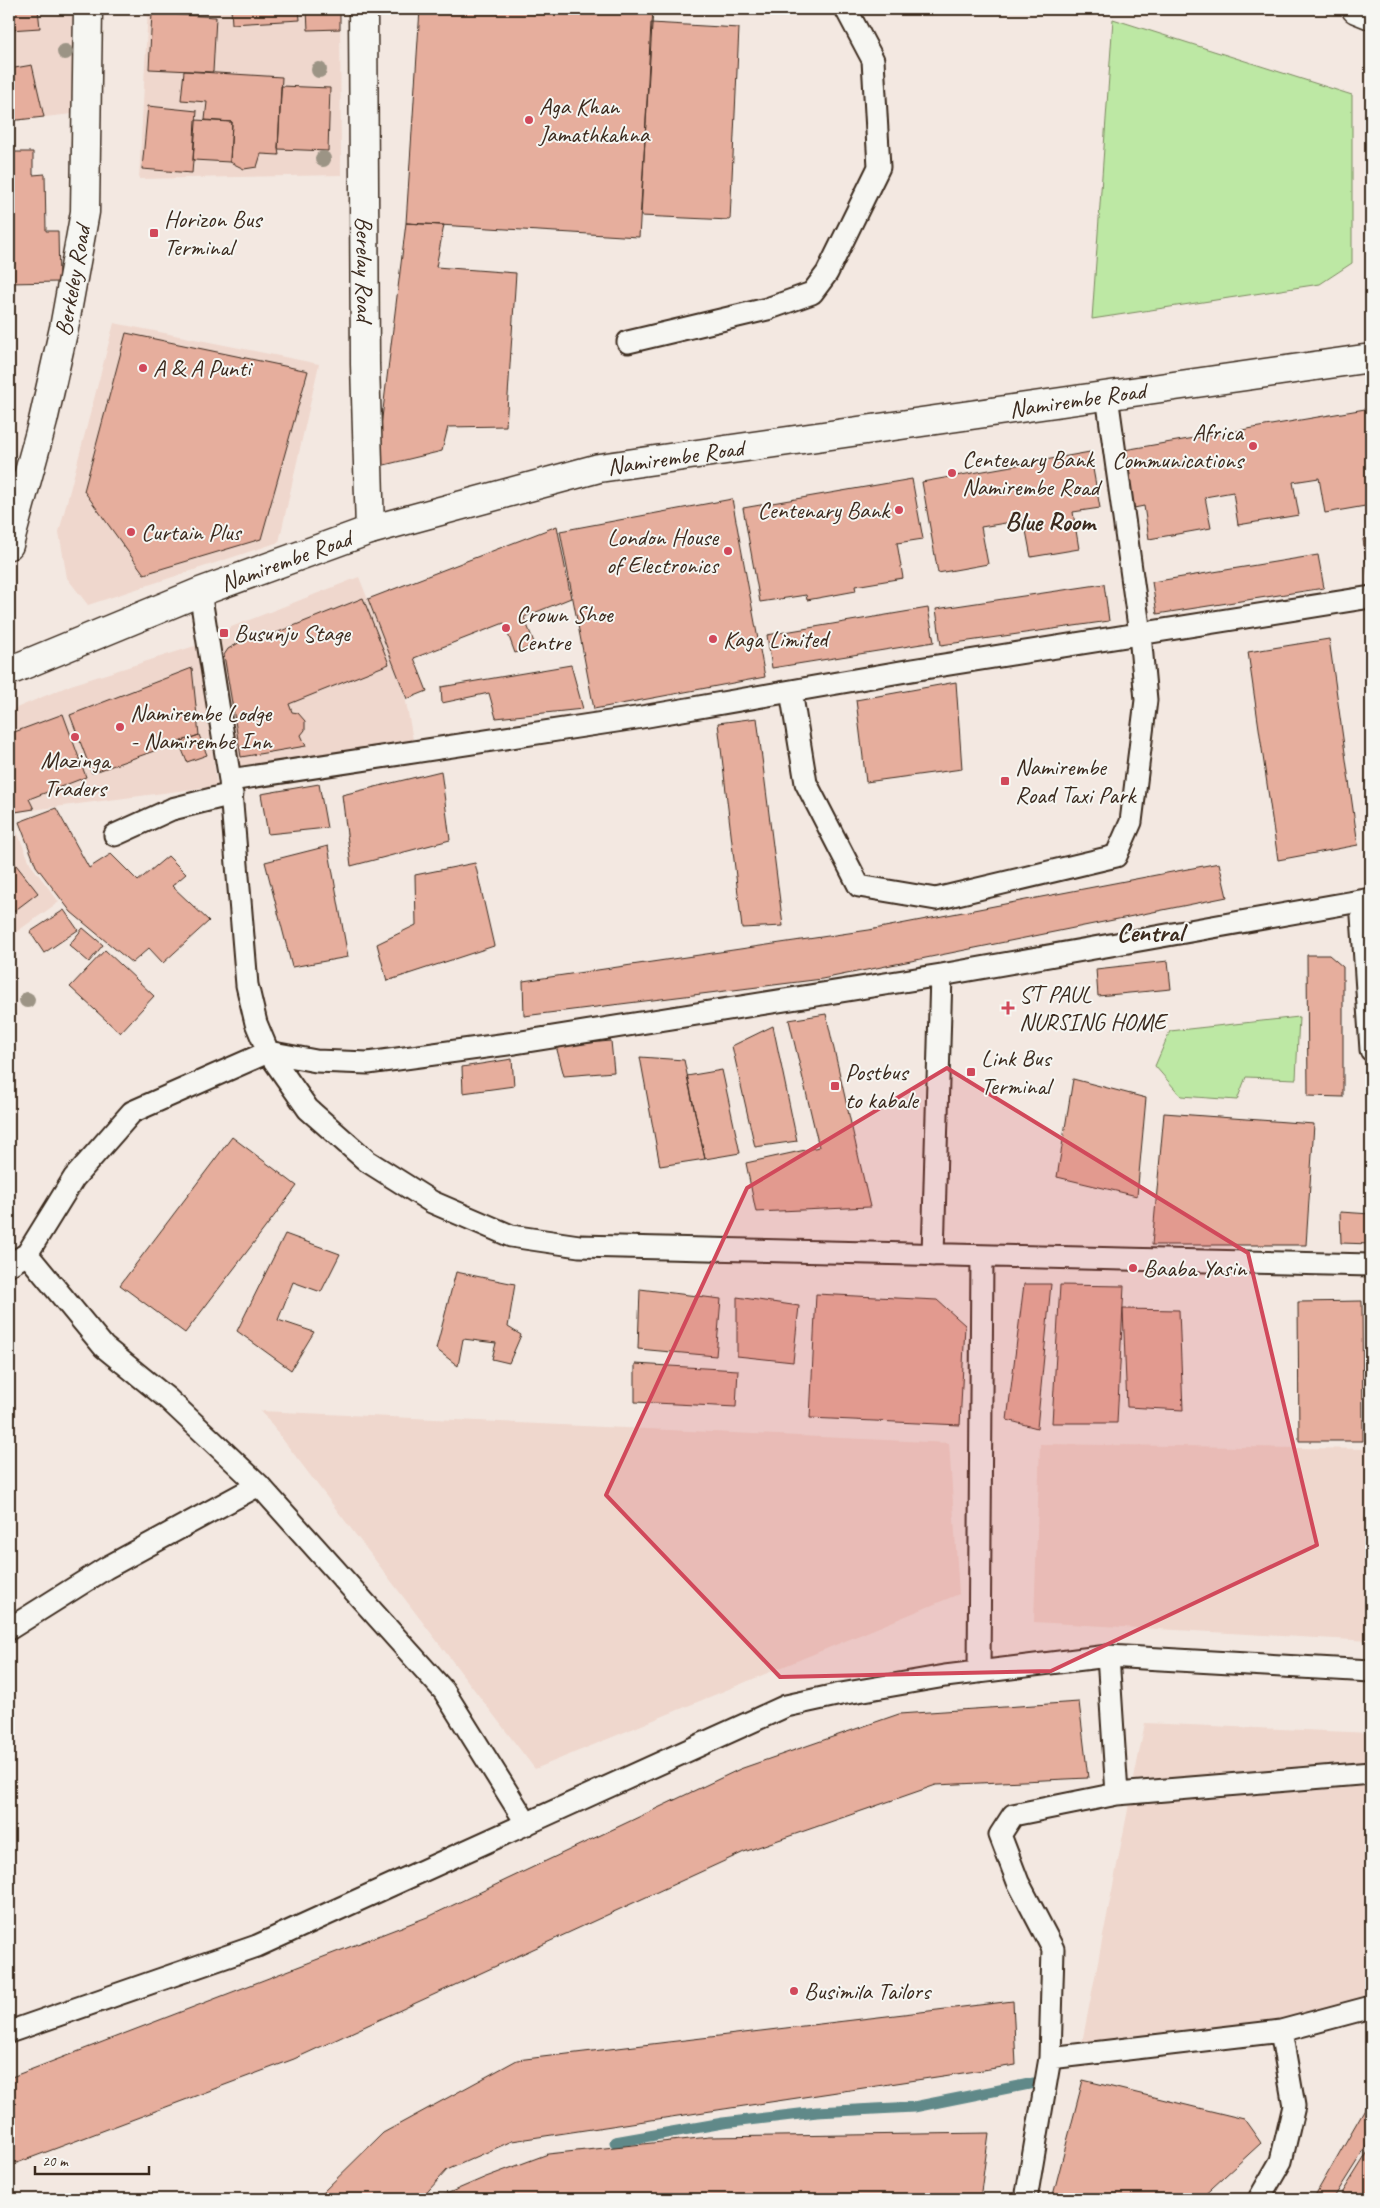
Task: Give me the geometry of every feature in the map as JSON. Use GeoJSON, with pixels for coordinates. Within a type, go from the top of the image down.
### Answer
{"type":"FeatureCollection","features":[{"type":"Feature","properties":{"kind":"main road","name":"Berkeley Road"},"geometry":{"type":"LineString","coordinates":[[9,545],[47,402],[64,328],[85,212],[88,9]]}},
{"type":"Feature","properties":{"kind":"main road","name":"Berelay Road"},"geometry":{"type":"LineString","coordinates":[[363,9],[365,364],[370,530]]}},
{"type":"Feature","properties":{"kind":"main road"},"geometry":{"type":"LineString","coordinates":[[1356,9],[1371,15]]}},
{"type":"Feature","properties":{"kind":"main road","name":"Namirembe Road"},"geometry":{"type":"LineString","coordinates":[[9,671],[200,592],[370,530],[599,468],[1371,358]]}},
{"type":"Feature","properties":{"kind":"lane"},"geometry":{"type":"LineString","coordinates":[[628,342],[767,309],[812,293],[827,273],[880,167],[873,60],[846,9]]}},
{"type":"Feature","properties":{"kind":"lane"},"geometry":{"type":"LineString","coordinates":[[791,691],[806,783],[859,886],[936,899],[1116,856],[1131,822],[1146,700],[1140,634],[1107,396]]}},
{"type":"Feature","properties":{"kind":"lane"},"geometry":{"type":"LineString","coordinates":[[200,592],[231,787],[247,985],[256,1023],[268,1052],[308,1109],[367,1161],[432,1202],[511,1236],[579,1246],[1371,1265]]}},
{"type":"Feature","properties":{"kind":"lane"},"geometry":{"type":"LineString","coordinates":[[115,836],[172,809],[231,787],[791,691],[1371,597]]}},
{"type":"Feature","properties":{"kind":"lane"},"geometry":{"type":"LineString","coordinates":[[526,1824],[444,1691],[259,1485],[168,1399],[104,1347],[18,1260],[74,1178],[132,1112],[268,1052],[316,1061],[368,1063],[515,1043],[942,975],[1366,900],[1371,1050]]}},
{"type":"Feature","properties":{"kind":"lane"},"geometry":{"type":"LineString","coordinates":[[933,1254],[942,975]]}},
{"type":"Feature","properties":{"kind":"lane"},"geometry":{"type":"LineString","coordinates":[[979,1672],[982,1256]]}},
{"type":"Feature","properties":{"kind":"lane"},"geometry":{"type":"LineString","coordinates":[[9,1629],[106,1568],[259,1485]]}},
{"type":"Feature","properties":{"kind":"lane"},"geometry":{"type":"LineString","coordinates":[[1108,1656],[1117,1794]]}},
{"type":"Feature","properties":{"kind":"lane"},"geometry":{"type":"LineString","coordinates":[[9,2032],[258,1946],[786,1706],[841,1694],[979,1672],[1108,1656],[1371,1671]]}},
{"type":"Feature","properties":{"kind":"lane"},"geometry":{"type":"LineString","coordinates":[[1026,2199],[1050,2058],[1053,1949],[1018,1882],[1000,1835],[1014,1815],[1117,1794],[1371,1773]]}},
{"type":"Feature","properties":{"kind":"lane"},"geometry":{"type":"LineString","coordinates":[[1050,2058],[1281,2031],[1371,2007]]}},
{"type":"Feature","properties":{"kind":"lane"},"geometry":{"type":"LineString","coordinates":[[1258,2199],[1281,2161],[1294,2106],[1281,2031]]}},
{"type":"Feature","properties":{"kind":"highlighted area"},"geometry":{"type":"Polygon","coordinates":[[[947,1068],[1248,1253],[1317,1545],[1051,1671],[780,1677],[606,1495],[747,1188],[947,1068]]]}},
{"type":"Feature","properties":{"kind":"shaded area"},"geometry":{"type":"Polygon","coordinates":[[[9,9],[99,9],[99,111],[9,121],[9,9]]]}},
{"type":"Feature","properties":{"kind":"shaded area"},"geometry":{"type":"Polygon","coordinates":[[[148,9],[340,9],[341,175],[139,179],[148,9]]]}},
{"type":"Feature","properties":{"kind":"shaded area"},"geometry":{"type":"Polygon","coordinates":[[[114,323],[319,364],[279,542],[88,605],[67,578],[59,532],[114,323]]]}},
{"type":"Feature","properties":{"kind":"shaded area"},"geometry":{"type":"Polygon","coordinates":[[[359,577],[404,691],[413,740],[238,768],[216,633],[359,577]]]}},
{"type":"Feature","properties":{"kind":"shaded area"},"geometry":{"type":"Polygon","coordinates":[[[198,645],[217,786],[9,813],[9,711],[71,685],[198,645]]]}},
{"type":"Feature","properties":{"kind":"shaded area"},"geometry":{"type":"Polygon","coordinates":[[[9,813],[31,865],[59,902],[9,937],[9,813]]]}},
{"type":"Feature","properties":{"kind":"shaded area"},"geometry":{"type":"Polygon","coordinates":[[[261,1411],[949,1443],[959,1594],[535,1769],[261,1411]]]}},
{"type":"Feature","properties":{"kind":"shaded area"},"geometry":{"type":"Polygon","coordinates":[[[1040,1444],[1371,1449],[1371,1641],[1034,1622],[1040,1444]]]}},
{"type":"Feature","properties":{"kind":"shaded area"},"geometry":{"type":"Polygon","coordinates":[[[1145,1723],[1371,1733],[1371,2020],[1077,2068],[1145,1723]]]}},
{"type":"Feature","properties":{"kind":"green space"},"geometry":{"type":"Polygon","coordinates":[[[1113,19],[1352,95],[1352,263],[1320,284],[1092,319],[1113,19]]]}},
{"type":"Feature","properties":{"kind":"green space"},"geometry":{"type":"Polygon","coordinates":[[[1299,1017],[1296,1079],[1246,1077],[1237,1100],[1181,1096],[1155,1066],[1170,1031],[1299,1017]]]}},
{"type":"Feature","properties":{"kind":"building"},"geometry":{"type":"Polygon","coordinates":[[[9,9],[38,9],[40,28],[9,30],[9,9]]]}},
{"type":"Feature","properties":{"kind":"building"},"geometry":{"type":"Polygon","coordinates":[[[231,9],[299,9],[300,20],[232,24],[231,9]]]}},
{"type":"Feature","properties":{"kind":"building"},"geometry":{"type":"Polygon","coordinates":[[[307,9],[340,9],[340,29],[308,30],[307,9]]]}},
{"type":"Feature","properties":{"kind":"building","name":"Aga Khan Jamathkahna"},"geometry":{"type":"Polygon","coordinates":[[[420,9],[653,9],[639,237],[406,223],[420,9]]]}},
{"type":"Feature","properties":{"kind":"building"},"geometry":{"type":"Polygon","coordinates":[[[152,13],[216,17],[213,72],[149,69],[152,13]]]}},
{"type":"Feature","properties":{"kind":"building"},"geometry":{"type":"Polygon","coordinates":[[[651,23],[739,28],[730,220],[641,216],[651,23]]]}},
{"type":"Feature","properties":{"kind":"building"},"geometry":{"type":"Polygon","coordinates":[[[32,65],[44,117],[9,121],[9,69],[32,65]]]}},
{"type":"Feature","properties":{"kind":"building"},"geometry":{"type":"Polygon","coordinates":[[[184,71],[282,77],[279,155],[261,154],[257,167],[244,169],[230,162],[232,122],[205,120],[207,102],[181,100],[184,71]]]}},
{"type":"Feature","properties":{"kind":"building"},"geometry":{"type":"Polygon","coordinates":[[[281,86],[330,88],[328,151],[278,149],[281,86]]]}},
{"type":"Feature","properties":{"kind":"building"},"geometry":{"type":"Polygon","coordinates":[[[148,106],[197,111],[192,173],[142,169],[148,106]]]}},
{"type":"Feature","properties":{"kind":"building"},"geometry":{"type":"Polygon","coordinates":[[[195,120],[232,122],[230,162],[193,160],[195,120]]]}},
{"type":"Feature","properties":{"kind":"building"},"geometry":{"type":"Polygon","coordinates":[[[9,152],[33,152],[33,175],[45,174],[46,231],[58,231],[59,282],[9,283],[9,152]]]}},
{"type":"Feature","properties":{"kind":"building"},"geometry":{"type":"Polygon","coordinates":[[[406,223],[444,225],[436,267],[516,273],[506,426],[448,427],[442,451],[376,467],[406,223]]]}},
{"type":"Feature","properties":{"kind":"building"},"geometry":{"type":"Polygon","coordinates":[[[126,333],[308,371],[261,539],[144,574],[84,491],[126,333]]]}},
{"type":"Feature","properties":{"kind":"building"},"geometry":{"type":"Polygon","coordinates":[[[1371,408],[1371,505],[1325,513],[1319,478],[1293,482],[1299,515],[1238,525],[1233,492],[1205,497],[1211,528],[1149,539],[1144,506],[1134,508],[1124,450],[1371,408]]]}},
{"type":"Feature","properties":{"kind":"building"},"geometry":{"type":"Polygon","coordinates":[[[1090,452],[1100,508],[1073,512],[1079,549],[1031,557],[1024,520],[981,527],[988,564],[938,573],[922,482],[1090,452]]]}},
{"type":"Feature","properties":{"kind":"building"},"geometry":{"type":"Polygon","coordinates":[[[912,479],[923,539],[897,543],[903,578],[855,586],[856,591],[807,600],[806,595],[760,602],[743,508],[912,479]]]}},
{"type":"Feature","properties":{"kind":"building"},"geometry":{"type":"Polygon","coordinates":[[[732,499],[765,677],[594,709],[560,531],[732,499]]]}},
{"type":"Feature","properties":{"kind":"building"},"geometry":{"type":"Polygon","coordinates":[[[557,526],[571,598],[524,617],[535,645],[515,653],[504,623],[414,658],[427,691],[407,699],[368,599],[557,526]]]}},
{"type":"Feature","properties":{"kind":"building"},"geometry":{"type":"Polygon","coordinates":[[[1371,537],[1371,586],[1370,586],[1363,539],[1371,537]]]}},
{"type":"Feature","properties":{"kind":"building"},"geometry":{"type":"Polygon","coordinates":[[[1318,555],[1324,588],[1157,614],[1152,582],[1318,555]]]}},
{"type":"Feature","properties":{"kind":"building"},"geometry":{"type":"Polygon","coordinates":[[[1104,584],[1109,621],[941,645],[936,609],[1104,584]]]}},
{"type":"Feature","properties":{"kind":"building"},"geometry":{"type":"Polygon","coordinates":[[[363,598],[389,664],[289,704],[292,712],[298,713],[305,721],[305,730],[301,735],[306,746],[241,757],[224,655],[228,649],[242,641],[260,637],[261,639],[363,598]]]}},
{"type":"Feature","properties":{"kind":"building"},"geometry":{"type":"Polygon","coordinates":[[[928,608],[934,642],[772,668],[767,635],[928,608]]]}},
{"type":"Feature","properties":{"kind":"building"},"geometry":{"type":"Polygon","coordinates":[[[1329,639],[1358,845],[1278,860],[1248,652],[1329,639]]]}},
{"type":"Feature","properties":{"kind":"building"},"geometry":{"type":"Polygon","coordinates":[[[571,665],[583,709],[496,718],[489,693],[442,703],[441,687],[571,665]]]}},
{"type":"Feature","properties":{"kind":"building"},"geometry":{"type":"Polygon","coordinates":[[[192,668],[199,735],[92,773],[70,715],[192,668]]]}},
{"type":"Feature","properties":{"kind":"building"},"geometry":{"type":"Polygon","coordinates":[[[956,682],[962,769],[866,782],[856,700],[956,682]]]}},
{"type":"Feature","properties":{"kind":"building"},"geometry":{"type":"Polygon","coordinates":[[[63,714],[86,777],[29,799],[34,809],[9,813],[9,734],[63,714]]]}},
{"type":"Feature","properties":{"kind":"building"},"geometry":{"type":"Polygon","coordinates":[[[757,718],[783,926],[742,928],[718,723],[757,718]]]}},
{"type":"Feature","properties":{"kind":"building"},"geometry":{"type":"Polygon","coordinates":[[[199,735],[207,755],[187,762],[179,742],[199,735]]]}},
{"type":"Feature","properties":{"kind":"building"},"geometry":{"type":"Polygon","coordinates":[[[441,771],[450,840],[351,866],[342,795],[441,771]]]}},
{"type":"Feature","properties":{"kind":"building"},"geometry":{"type":"Polygon","coordinates":[[[319,784],[327,828],[268,834],[261,794],[319,784]]]}},
{"type":"Feature","properties":{"kind":"building"},"geometry":{"type":"Polygon","coordinates":[[[56,808],[89,868],[111,854],[138,881],[168,856],[186,874],[172,886],[209,921],[163,963],[149,948],[132,963],[71,912],[36,866],[19,822],[56,808]]]}},
{"type":"Feature","properties":{"kind":"building"},"geometry":{"type":"Polygon","coordinates":[[[328,846],[348,957],[292,967],[265,862],[328,846]]]}},
{"type":"Feature","properties":{"kind":"building"},"geometry":{"type":"Polygon","coordinates":[[[9,856],[38,893],[9,915],[9,856]]]}},
{"type":"Feature","properties":{"kind":"building"},"geometry":{"type":"Polygon","coordinates":[[[475,863],[494,946],[387,981],[377,944],[416,925],[415,875],[475,863]]]}},
{"type":"Feature","properties":{"kind":"building"},"geometry":{"type":"Polygon","coordinates":[[[1219,863],[1227,897],[822,979],[524,1016],[523,981],[869,930],[1219,863]]]}},
{"type":"Feature","properties":{"kind":"building"},"geometry":{"type":"Polygon","coordinates":[[[64,910],[78,930],[44,953],[30,932],[64,910]]]}},
{"type":"Feature","properties":{"kind":"building"},"geometry":{"type":"Polygon","coordinates":[[[83,928],[103,945],[89,962],[69,945],[83,928]]]}},
{"type":"Feature","properties":{"kind":"building"},"geometry":{"type":"Polygon","coordinates":[[[105,950],[154,996],[120,1033],[70,987],[105,950]]]}},
{"type":"Feature","properties":{"kind":"building"},"geometry":{"type":"Polygon","coordinates":[[[1307,955],[1329,955],[1343,967],[1343,1097],[1308,1096],[1307,955]]]}},
{"type":"Feature","properties":{"kind":"building"},"geometry":{"type":"Polygon","coordinates":[[[1168,961],[1171,989],[1098,996],[1096,969],[1168,961]]]}},
{"type":"Feature","properties":{"kind":"building"},"geometry":{"type":"Polygon","coordinates":[[[826,1014],[870,1207],[756,1212],[746,1163],[819,1147],[789,1020],[826,1014]]]}},
{"type":"Feature","properties":{"kind":"building"},"geometry":{"type":"Polygon","coordinates":[[[773,1026],[797,1141],[755,1147],[732,1046],[773,1026]]]}},
{"type":"Feature","properties":{"kind":"building"},"geometry":{"type":"Polygon","coordinates":[[[611,1041],[614,1072],[564,1076],[556,1046],[611,1041]]]}},
{"type":"Feature","properties":{"kind":"building"},"geometry":{"type":"Polygon","coordinates":[[[640,1057],[684,1060],[705,1159],[660,1166],[640,1057]]]}},
{"type":"Feature","properties":{"kind":"building"},"geometry":{"type":"Polygon","coordinates":[[[512,1059],[514,1086],[463,1093],[462,1067],[512,1059]]]}},
{"type":"Feature","properties":{"kind":"building"},"geometry":{"type":"Polygon","coordinates":[[[722,1070],[740,1153],[705,1159],[687,1076],[722,1070]]]}},
{"type":"Feature","properties":{"kind":"building"},"geometry":{"type":"Polygon","coordinates":[[[1073,1079],[1146,1098],[1137,1196],[1057,1177],[1073,1079]]]}},
{"type":"Feature","properties":{"kind":"building"},"geometry":{"type":"Polygon","coordinates":[[[1164,1113],[1314,1124],[1306,1245],[1152,1245],[1164,1113]]]}},
{"type":"Feature","properties":{"kind":"building"},"geometry":{"type":"Polygon","coordinates":[[[232,1137],[297,1186],[185,1333],[120,1285],[232,1137]]]}},
{"type":"Feature","properties":{"kind":"building"},"geometry":{"type":"Polygon","coordinates":[[[1340,1212],[1371,1214],[1371,1244],[1341,1243],[1340,1212]]]}},
{"type":"Feature","properties":{"kind":"building"},"geometry":{"type":"Polygon","coordinates":[[[285,1234],[340,1254],[321,1292],[293,1282],[278,1320],[314,1332],[291,1370],[237,1331],[285,1234]]]}},
{"type":"Feature","properties":{"kind":"building"},"geometry":{"type":"Polygon","coordinates":[[[456,1272],[515,1284],[508,1327],[521,1335],[509,1363],[492,1359],[496,1343],[463,1339],[458,1366],[436,1349],[456,1272]]]}},
{"type":"Feature","properties":{"kind":"building"},"geometry":{"type":"Polygon","coordinates":[[[1024,1284],[1051,1284],[1037,1428],[1007,1420],[1024,1284]]]}},
{"type":"Feature","properties":{"kind":"building"},"geometry":{"type":"Polygon","coordinates":[[[1060,1285],[1124,1286],[1117,1423],[1052,1423],[1060,1285]]]}},
{"type":"Feature","properties":{"kind":"building"},"geometry":{"type":"Polygon","coordinates":[[[640,1289],[721,1299],[716,1356],[638,1349],[640,1289]]]}},
{"type":"Feature","properties":{"kind":"building"},"geometry":{"type":"Polygon","coordinates":[[[816,1294],[937,1300],[965,1325],[960,1425],[810,1418],[816,1294]]]}},
{"type":"Feature","properties":{"kind":"building"},"geometry":{"type":"Polygon","coordinates":[[[737,1297],[799,1306],[793,1362],[737,1356],[737,1297]]]}},
{"type":"Feature","properties":{"kind":"building"},"geometry":{"type":"Polygon","coordinates":[[[1362,1301],[1363,1441],[1299,1441],[1298,1302],[1362,1301]]]}},
{"type":"Feature","properties":{"kind":"building"},"geometry":{"type":"Polygon","coordinates":[[[1123,1309],[1179,1310],[1183,1410],[1127,1407],[1123,1309]]]}},
{"type":"Feature","properties":{"kind":"building"},"geometry":{"type":"Polygon","coordinates":[[[635,1364],[738,1370],[736,1407],[635,1402],[635,1364]]]}},
{"type":"Feature","properties":{"kind":"building"},"geometry":{"type":"Polygon","coordinates":[[[1079,1702],[1088,1778],[936,1785],[744,1852],[294,2059],[9,2166],[9,2078],[430,1916],[740,1769],[899,1714],[1079,1702]]]}},
{"type":"Feature","properties":{"kind":"building"},"geometry":{"type":"Polygon","coordinates":[[[1013,2001],[1016,2065],[512,2141],[447,2170],[421,2199],[316,2199],[383,2133],[517,2060],[1013,2001]]]}},
{"type":"Feature","properties":{"kind":"building"},"geometry":{"type":"Polygon","coordinates":[[[1083,2080],[1244,2119],[1261,2143],[1200,2199],[1052,2199],[1083,2080]]]}},
{"type":"Feature","properties":{"kind":"building"},"geometry":{"type":"Polygon","coordinates":[[[1371,2098],[1371,2139],[1335,2196],[1339,2199],[1313,2199],[1371,2098]]]}},
{"type":"Feature","properties":{"kind":"building"},"geometry":{"type":"Polygon","coordinates":[[[989,2133],[980,2199],[446,2199],[444,2195],[548,2154],[709,2137],[989,2133]]]}},
{"type":"Feature","properties":{"kind":"building"},"geometry":{"type":"Polygon","coordinates":[[[1371,2147],[1371,2199],[1345,2199],[1341,2195],[1371,2147]]]}},
{"type":"Feature","properties":{"kind":"waterway"},"geometry":{"type":"LineString","coordinates":[[615,2142],[723,2123],[817,2112],[914,2107],[1034,2083]]}},
{"type":"Feature","properties":{"kind":"place","name":"Aga Khan Jamathkahna"},"geometry":{"type":"Point","coordinates":[529,120]}},
{"type":"Feature","properties":{"kind":"place","name":"Horizon Bus Terminal"},"geometry":{"type":"Point","coordinates":[154,233]}},
{"type":"Feature","properties":{"kind":"place","name":"A & A Punti"},"geometry":{"type":"Point","coordinates":[143,368]}},
{"type":"Feature","properties":{"kind":"place","name":"Africa Communications"},"geometry":{"type":"Point","coordinates":[1253,446]}},
{"type":"Feature","properties":{"kind":"place","name":"Centenary Bank Namirembe Road"},"geometry":{"type":"Point","coordinates":[952,473]}},
{"type":"Feature","properties":{"kind":"place","name":"Centenary Bank"},"geometry":{"type":"Point","coordinates":[899,510]}},
{"type":"Feature","properties":{"kind":"place","name":"Curtain Plus"},"geometry":{"type":"Point","coordinates":[131,532]}},
{"type":"Feature","properties":{"kind":"place","name":"London House of Electronics"},"geometry":{"type":"Point","coordinates":[728,551]}},
{"type":"Feature","properties":{"kind":"place","name":"Crown Shoe Centre"},"geometry":{"type":"Point","coordinates":[506,628]}},
{"type":"Feature","properties":{"kind":"place","name":"Busunju Stage"},"geometry":{"type":"Point","coordinates":[224,633]}},
{"type":"Feature","properties":{"kind":"place","name":"Kaga Limited"},"geometry":{"type":"Point","coordinates":[713,639]}},
{"type":"Feature","properties":{"kind":"place","name":"Namirembe Lodge - Namirembe Inn"},"geometry":{"type":"Point","coordinates":[120,727]}},
{"type":"Feature","properties":{"kind":"place","name":"Mazinga Traders"},"geometry":{"type":"Point","coordinates":[75,737]}},
{"type":"Feature","properties":{"kind":"place","name":"Namirembe Road Taxi Park"},"geometry":{"type":"Point","coordinates":[1005,781]}},
{"type":"Feature","properties":{"kind":"place","name":"ST PAUL NURSING HOME"},"geometry":{"type":"Point","coordinates":[1008,1008]}},
{"type":"Feature","properties":{"kind":"place","name":"Link Bus Terminal"},"geometry":{"type":"Point","coordinates":[971,1072]}},
{"type":"Feature","properties":{"kind":"place","name":"Postbus to kabale"},"geometry":{"type":"Point","coordinates":[835,1086]}},
{"type":"Feature","properties":{"kind":"place","name":"Baaba Yasin"},"geometry":{"type":"Point","coordinates":[1133,1268]}},
{"type":"Feature","properties":{"kind":"place","name":"Busimila Tailors"},"geometry":{"type":"Point","coordinates":[794,1991]}},
{"type":"Feature","properties":{"kind":"district","name":"Blue Room"},"geometry":{"type":"Point","coordinates":[1050,521]}},
{"type":"Feature","properties":{"kind":"district","name":"Central"},"geometry":{"type":"Point","coordinates":[1150,932]}}]}
